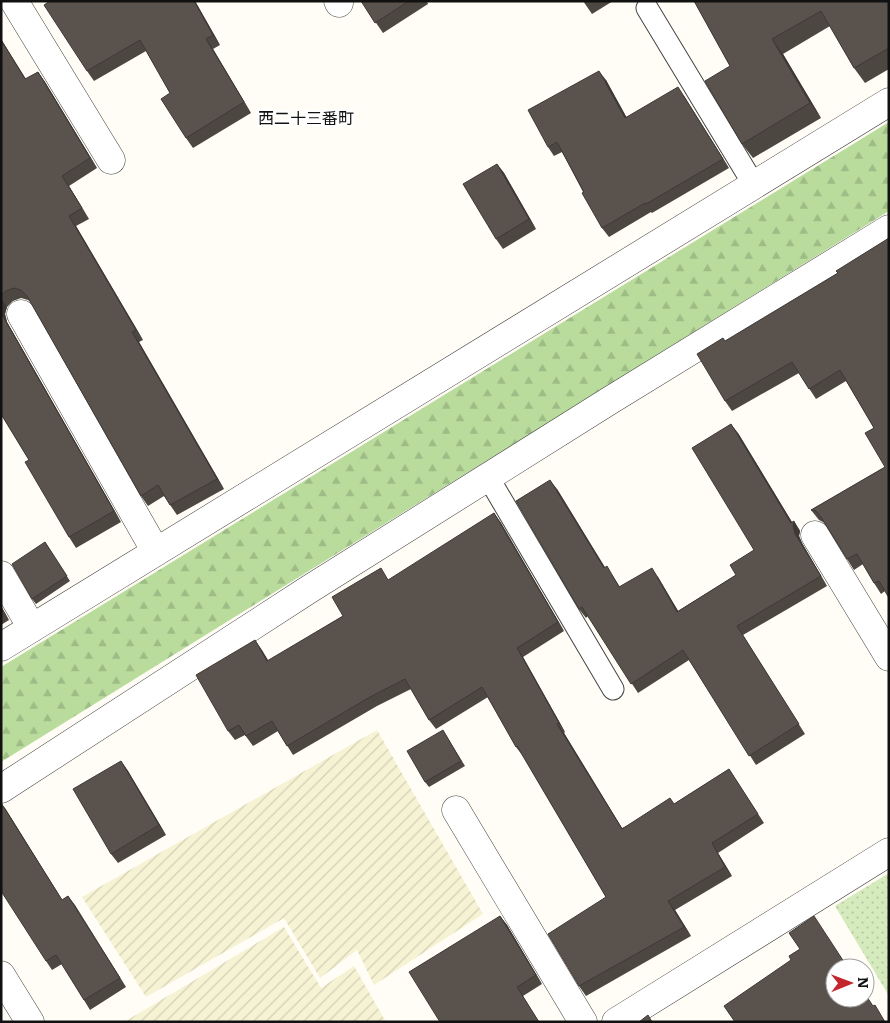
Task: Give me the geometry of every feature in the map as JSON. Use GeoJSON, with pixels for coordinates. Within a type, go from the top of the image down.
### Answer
{"type":"FeatureCollection","features":[{"type":"Feature","properties":{"kind":"street"},"geometry":{"type":"LineString","coordinates":[[14,1],[111,160]]}},
{"type":"Feature","properties":{"kind":"street"},"geometry":{"type":"LineString","coordinates":[[1,647],[889,102]]}},
{"type":"Feature","properties":{"kind":"street"},"geometry":{"type":"LineString","coordinates":[[1,790],[308,590],[889,229]]}},
{"type":"Feature","properties":{"kind":"street"},"geometry":{"type":"LineString","coordinates":[[21,314],[156,552]]}},
{"type":"Feature","properties":{"kind":"street"},"geometry":{"type":"LineString","coordinates":[[815,535],[889,657]]}},
{"type":"Feature","properties":{"kind":"street"},"geometry":{"type":"LineString","coordinates":[[1,575],[32,628]]}},
{"type":"Feature","properties":{"kind":"street"},"geometry":{"type":"LineString","coordinates":[[456,810],[583,1022]]}},
{"type":"Feature","properties":{"kind":"street"},"geometry":{"type":"LineString","coordinates":[[616,1022],[889,852]]}},
{"type":"Feature","properties":{"kind":"street"},"geometry":{"type":"LineString","coordinates":[[1,975],[30,1022]]}},
{"type":"Feature","properties":{"kind":"lane"},"geometry":{"type":"LineString","coordinates":[[647,8],[754,185]]}},
{"type":"Feature","properties":{"kind":"lane"},"geometry":{"type":"LineString","coordinates":[[488,477],[613,689]]}},
{"type":"Feature","properties":{"kind":"shaded area"},"geometry":{"type":"Polygon","coordinates":[[[377,730],[483,914],[374,985],[357,950],[320,978],[284,918],[146,997],[82,897],[377,730]]]}},
{"type":"Feature","properties":{"kind":"shaded area"},"geometry":{"type":"Polygon","coordinates":[[[284,927],[321,988],[354,966],[386,1022],[124,1022],[284,927]]]}},
{"type":"Feature","properties":{"kind":"green space"},"geometry":{"type":"Polygon","coordinates":[[[889,122],[889,211],[1,762],[1,667],[889,122]]]}},
{"type":"Feature","properties":{"kind":"green space"},"geometry":{"type":"Polygon","coordinates":[[[889,873],[889,996],[875,973],[875,958],[866,958],[835,906],[889,873]]]}},
{"type":"Feature","properties":{"kind":"building"},"geometry":{"type":"Polygon","coordinates":[[[50,1],[194,1],[213,35],[206,39],[244,102],[186,138],[161,99],[170,93],[140,40],[87,71],[44,5],[50,1]]]}},
{"type":"Feature","properties":{"kind":"building"},"geometry":{"type":"Polygon","coordinates":[[[361,1],[409,1],[375,23],[361,1]]]}},
{"type":"Feature","properties":{"kind":"building"},"geometry":{"type":"Polygon","coordinates":[[[694,1],[889,1],[889,48],[854,68],[821,11],[772,39],[810,103],[742,144],[705,81],[730,66],[694,1]]]}},
{"type":"Feature","properties":{"kind":"building"},"geometry":{"type":"Polygon","coordinates":[[[1,40],[25,79],[38,72],[90,158],[62,176],[82,208],[69,216],[136,330],[132,332],[217,479],[170,505],[158,485],[141,496],[27,296],[21,290],[14,288],[1,295],[1,40]]]}},
{"type":"Feature","properties":{"kind":"building"},"geometry":{"type":"Polygon","coordinates":[[[599,71],[625,118],[678,87],[723,159],[602,228],[557,142],[548,147],[528,110],[599,71]]]}},
{"type":"Feature","properties":{"kind":"building"},"geometry":{"type":"Polygon","coordinates":[[[497,164],[529,219],[496,239],[463,184],[497,164]]]}},
{"type":"Feature","properties":{"kind":"building"},"geometry":{"type":"Polygon","coordinates":[[[889,238],[889,598],[879,581],[874,583],[857,554],[847,559],[821,517],[816,511],[811,510],[885,467],[865,433],[874,428],[840,370],[809,389],[792,362],[725,401],[697,354],[723,338],[725,341],[838,273],[836,271],[889,238]]]}},
{"type":"Feature","properties":{"kind":"building"},"geometry":{"type":"Polygon","coordinates":[[[1,313],[114,511],[69,537],[25,462],[29,460],[1,414],[1,313]]]}},
{"type":"Feature","properties":{"kind":"building"},"geometry":{"type":"Polygon","coordinates":[[[731,424],[791,523],[794,521],[795,534],[821,576],[737,626],[799,724],[749,756],[683,650],[631,684],[582,607],[579,609],[516,501],[550,480],[604,568],[607,566],[619,587],[652,568],[677,612],[736,575],[730,565],[754,550],[692,448],[731,424]]]}},
{"type":"Feature","properties":{"kind":"building"},"geometry":{"type":"Polygon","coordinates":[[[494,513],[558,622],[517,648],[559,723],[557,724],[622,829],[670,798],[674,804],[729,769],[758,814],[712,843],[725,867],[668,901],[684,927],[579,986],[548,934],[606,897],[482,687],[429,720],[405,679],[370,697],[287,746],[272,721],[246,736],[239,725],[228,731],[196,675],[255,640],[267,661],[343,616],[332,597],[381,568],[388,580],[494,513]]]}},
{"type":"Feature","properties":{"kind":"building"},"geometry":{"type":"Polygon","coordinates":[[[45,542],[67,576],[32,599],[12,564],[45,542]]]}},
{"type":"Feature","properties":{"kind":"building"},"geometry":{"type":"Polygon","coordinates":[[[443,730],[461,761],[425,782],[407,751],[443,730]]]}},
{"type":"Feature","properties":{"kind":"building"},"geometry":{"type":"Polygon","coordinates":[[[121,761],[159,825],[111,854],[73,789],[121,761]]]}},
{"type":"Feature","properties":{"kind":"building"},"geometry":{"type":"Polygon","coordinates":[[[1,803],[62,900],[68,896],[120,978],[84,1000],[56,955],[46,961],[1,891],[1,803]]]}},
{"type":"Feature","properties":{"kind":"building"},"geometry":{"type":"Polygon","coordinates":[[[500,916],[536,975],[517,987],[539,1022],[440,1022],[409,972],[500,916]]]}},
{"type":"Feature","properties":{"kind":"building"},"geometry":{"type":"Polygon","coordinates":[[[814,916],[841,958],[825,958],[825,1008],[875,1008],[875,1005],[885,1022],[735,1022],[724,1006],[791,960],[789,956],[800,949],[789,933],[814,916]]]}},
{"type":"Feature","properties":{"kind":"building"},"geometry":{"type":"Polygon","coordinates":[[[648,1015],[652,1022],[639,1022],[648,1015]]]}},
{"type":"Feature","properties":{"kind":"district","name":"西二十三番町"},"geometry":{"type":"Point","coordinates":[306,117]}}]}
